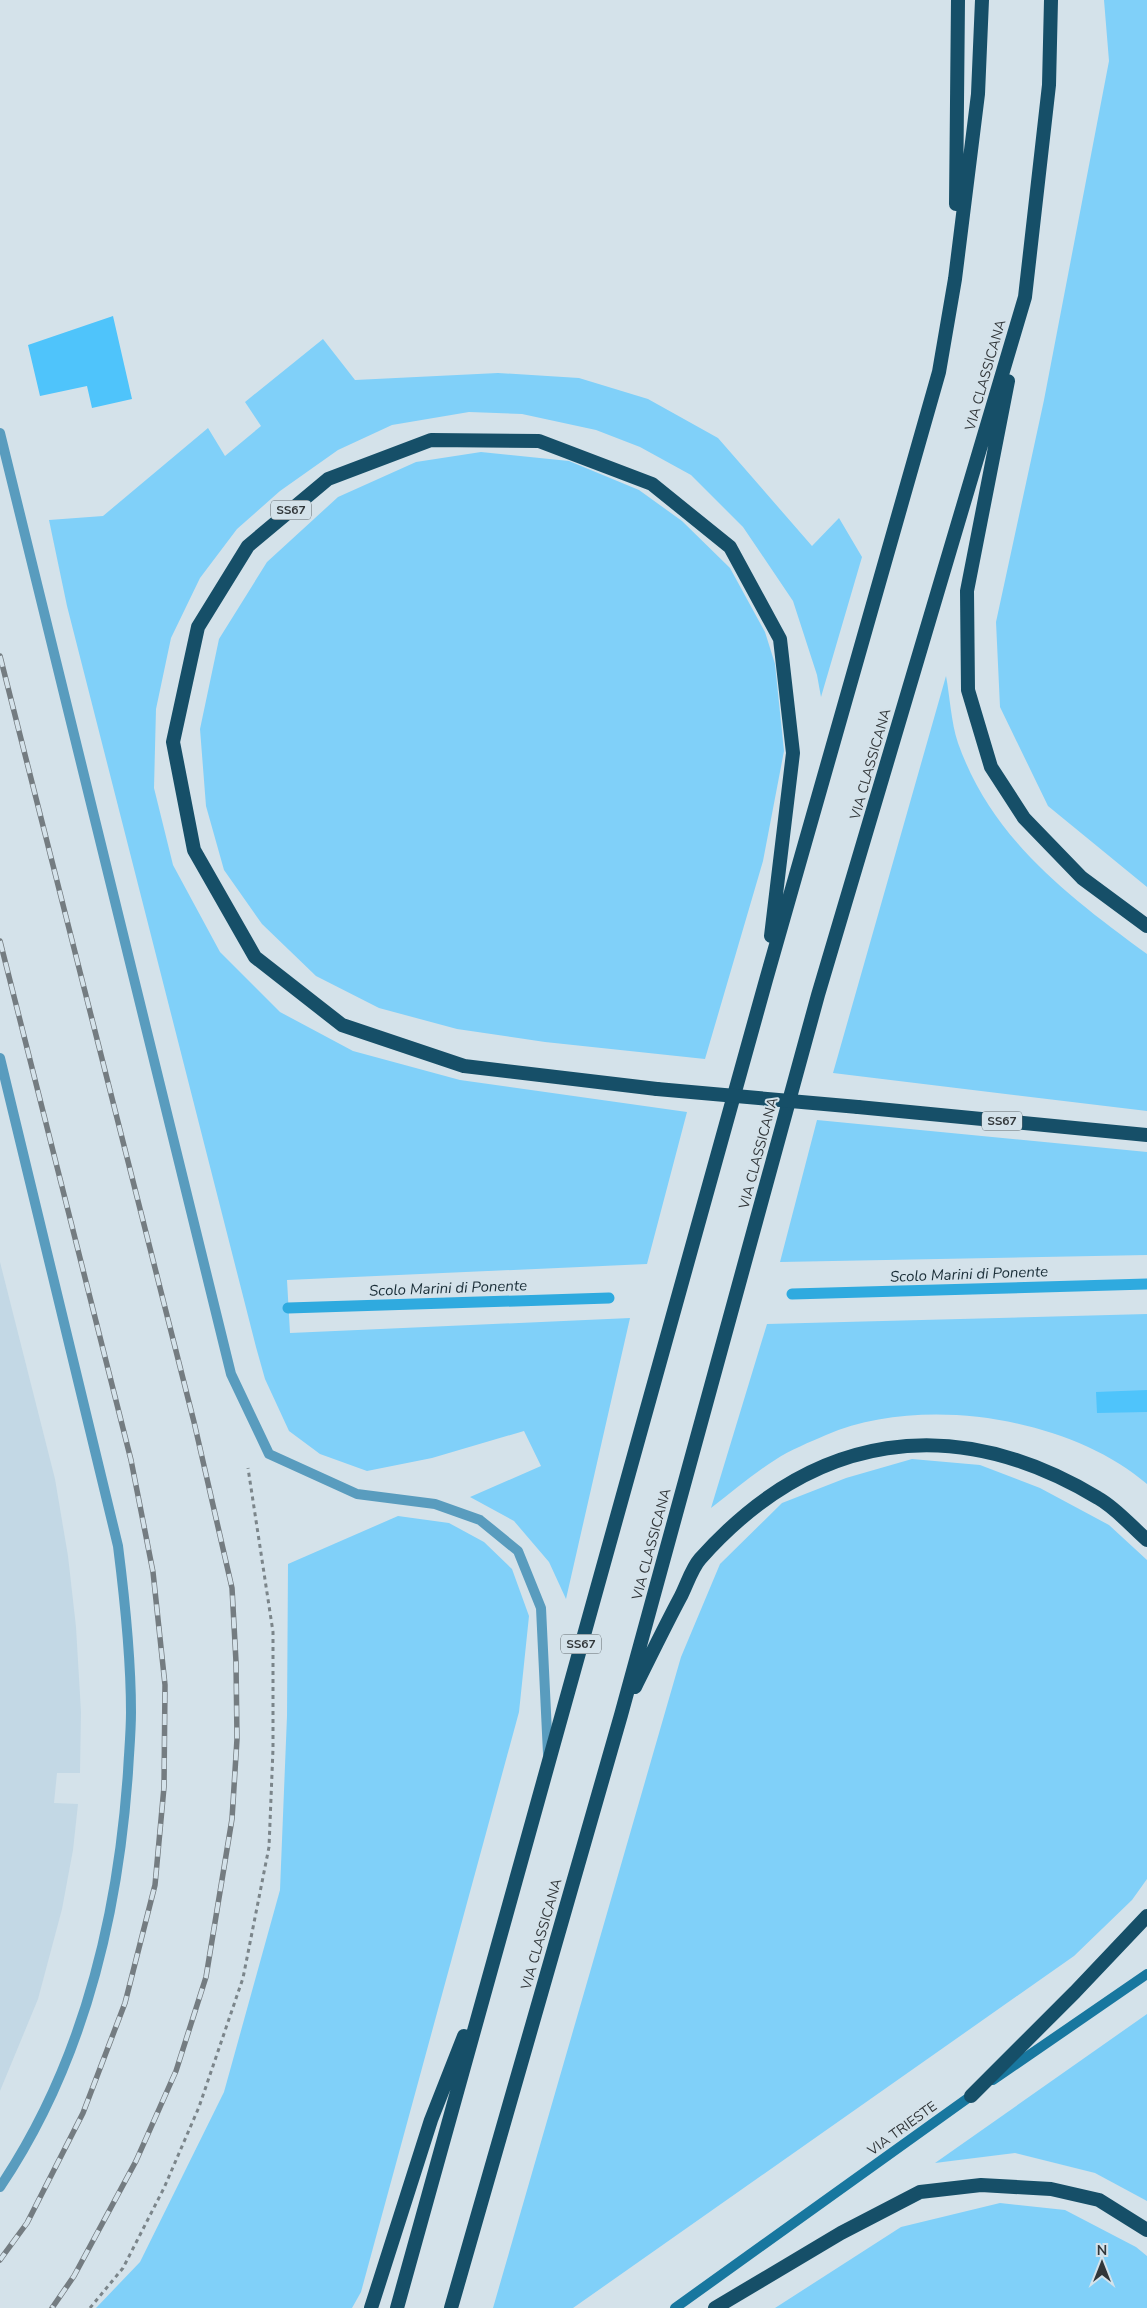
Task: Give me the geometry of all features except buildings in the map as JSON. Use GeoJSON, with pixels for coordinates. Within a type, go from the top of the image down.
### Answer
{"type":"FeatureCollection","features":[{"type":"Feature","properties":{"kind":"highway"},"geometry":{"type":"LineString","coordinates":[[955,279],[958,0]]}},
{"type":"Feature","properties":{"kind":"highway"},"geometry":{"type":"LineString","coordinates":[[766,980],[939,372],[955,279],[978,94],[982,0]]}},
{"type":"Feature","properties":{"kind":"highway","name":"VIA CLASSICANA"},"geometry":{"type":"LineString","coordinates":[[451,2308],[621,1715],[818,995],[1025,297],[1049,85],[1051,0]]}},
{"type":"Feature","properties":{"kind":"highway"},"geometry":{"type":"LineString","coordinates":[[1025,297],[967,591],[968,690],[991,767],[1024,818],[1082,878],[1147,926]]}},
{"type":"Feature","properties":{"kind":"highway","name":"SS67"},"geometry":{"type":"LineString","coordinates":[[397,2308],[490,1971],[548,1763],[766,980],[793,753],[780,639],[730,547],[652,484],[539,441],[431,440],[328,479],[248,546],[198,627],[173,742],[194,850],[256,957],[342,1025],[464,1066],[657,1089],[858,1108],[1147,1135]]}},
{"type":"Feature","properties":{"kind":"highway"},"geometry":{"type":"LineString","coordinates":[[621,1715],[699,1560],[760,1501],[818,1468],[879,1448],[940,1444],[992,1452],[1047,1472],[1100,1499],[1147,1540]]}},
{"type":"Feature","properties":{"kind":"highway"},"geometry":{"type":"LineString","coordinates":[[971,2096],[1147,1916]]}},
{"type":"Feature","properties":{"kind":"highway"},"geometry":{"type":"LineString","coordinates":[[371,2308],[431,2120],[490,1971]]}},
{"type":"Feature","properties":{"kind":"highway"},"geometry":{"type":"LineString","coordinates":[[715,2308],[841,2233],[920,2192],[981,2185],[1051,2190],[1099,2200],[1147,2230]]}},
{"type":"Feature","properties":{"kind":"main road","name":"VIA TRIESTE"},"geometry":{"type":"LineString","coordinates":[[675,2308],[971,2096],[1147,1974]]}},
{"type":"Feature","properties":{"kind":"lane"},"geometry":{"type":"LineString","coordinates":[[0,433],[231,1374],[269,1454],[357,1494],[435,1504],[480,1520],[518,1551],[541,1608],[548,1763]]}},
{"type":"Feature","properties":{"kind":"lane"},"geometry":{"type":"LineString","coordinates":[[0,1058],[118,1546],[128,1629],[132,1713],[124,1817],[111,1912],[89,1995],[55,2090],[19,2159],[0,2187]]}},
{"type":"Feature","properties":{"kind":"path"},"geometry":{"type":"LineString","coordinates":[[90,2308],[123,2268],[164,2188],[199,2107],[243,1978],[269,1847],[273,1749],[273,1632],[246,1458]]}},
{"type":"Feature","properties":{"kind":"shaded area"},"geometry":{"type":"Polygon","coordinates":[[[1104,0],[1147,0],[1147,887],[1048,806],[1000,707],[996,622],[1044,400],[1109,61],[1104,0]]]}},
{"type":"Feature","properties":{"kind":"shaded area"},"geometry":{"type":"Polygon","coordinates":[[[323,339],[355,380],[498,373],[579,378],[648,399],[718,438],[812,546],[839,518],[862,557],[821,697],[817,675],[793,601],[743,527],[691,475],[640,447],[596,430],[522,414],[469,412],[392,425],[338,450],[280,491],[237,529],[200,578],[171,638],[156,709],[154,788],[173,865],[220,952],[280,1012],[353,1051],[460,1080],[687,1112],[647,1264],[287,1280],[290,1333],[630,1318],[566,1599],[549,1562],[514,1521],[470,1497],[541,1466],[524,1431],[432,1458],[367,1471],[320,1454],[289,1431],[265,1379],[256,1347],[67,606],[49,520],[103,516],[208,428],[225,456],[261,426],[245,402],[323,339]]]}},
{"type":"Feature","properties":{"kind":"shaded area"},"geometry":{"type":"Polygon","coordinates":[[[481,452],[569,461],[639,490],[682,521],[730,568],[765,632],[775,664],[784,751],[763,861],[705,1059],[545,1042],[457,1029],[379,1008],[316,976],[262,924],[224,870],[206,806],[200,729],[219,639],[267,562],[338,497],[416,462],[481,452]]]}},
{"type":"Feature","properties":{"kind":"shaded area"},"geometry":{"type":"Polygon","coordinates":[[[946,676],[958,743],[973,777],[991,808],[1012,837],[1061,887],[1147,954],[1147,1111],[833,1073],[946,676]]]}},
{"type":"Feature","properties":{"kind":"shaded area"},"geometry":{"type":"Polygon","coordinates":[[[817,1120],[1147,1152],[1147,1255],[780,1262],[817,1120]]]}},
{"type":"Feature","properties":{"kind":"shaded area"},"geometry":{"type":"Polygon","coordinates":[[[0,1262],[55,1479],[68,1556],[76,1627],[81,1712],[80,1773],[57,1773],[54,1803],[78,1804],[73,1850],[62,1909],[38,1999],[0,2091],[0,1262]]]}},
{"type":"Feature","properties":{"kind":"shaded area"},"geometry":{"type":"Polygon","coordinates":[[[1147,1314],[1147,1484],[1115,1461],[1077,1442],[1036,1428],[993,1419],[949,1415],[906,1416],[864,1423],[826,1435],[800,1446],[767,1465],[711,1508],[767,1324],[1147,1314]]]}},
{"type":"Feature","properties":{"kind":"shaded area"},"geometry":{"type":"Polygon","coordinates":[[[912,1459],[980,1465],[1040,1488],[1109,1525],[1147,1560],[1147,1879],[1132,1900],[1074,1956],[573,2308],[493,2308],[681,1657],[720,1564],[782,1503],[846,1478],[912,1459]]]}},
{"type":"Feature","properties":{"kind":"shaded area"},"geometry":{"type":"Polygon","coordinates":[[[398,1516],[449,1523],[484,1542],[512,1569],[529,1616],[519,1712],[361,2292],[352,2308],[96,2308],[140,2262],[224,2092],[280,1890],[287,1716],[288,1564],[398,1516]]]}},
{"type":"Feature","properties":{"kind":"shaded area"},"geometry":{"type":"Polygon","coordinates":[[[1147,2014],[1147,2201],[1095,2173],[1015,2153],[935,2163],[1147,2014]]]}},
{"type":"Feature","properties":{"kind":"shaded area"},"geometry":{"type":"Polygon","coordinates":[[[1000,2203],[1065,2210],[1136,2247],[1147,2256],[1147,2308],[775,2308],[901,2227],[1000,2203]]]}},
{"type":"Feature","properties":{"kind":"waterway","name":"Scolo Marini di Ponente"},"geometry":{"type":"LineString","coordinates":[[792,1294],[1147,1284]]}},
{"type":"Feature","properties":{"kind":"waterway","name":"Scolo Marini di Ponente"},"geometry":{"type":"LineString","coordinates":[[288,1308],[609,1298]]}},
{"type":"Feature","properties":{"kind":"railway"},"geometry":{"type":"LineString","coordinates":[[0,656],[194,1422],[232,1588],[236,1662],[237,1739],[232,1819],[206,1977],[176,2071],[136,2161],[74,2276],[52,2308]]}},
{"type":"Feature","properties":{"kind":"railway"},"geometry":{"type":"LineString","coordinates":[[0,941],[131,1460],[153,1572],[165,1685],[164,1787],[155,1885],[125,2003],[83,2113],[27,2223],[0,2260]]}}]}
